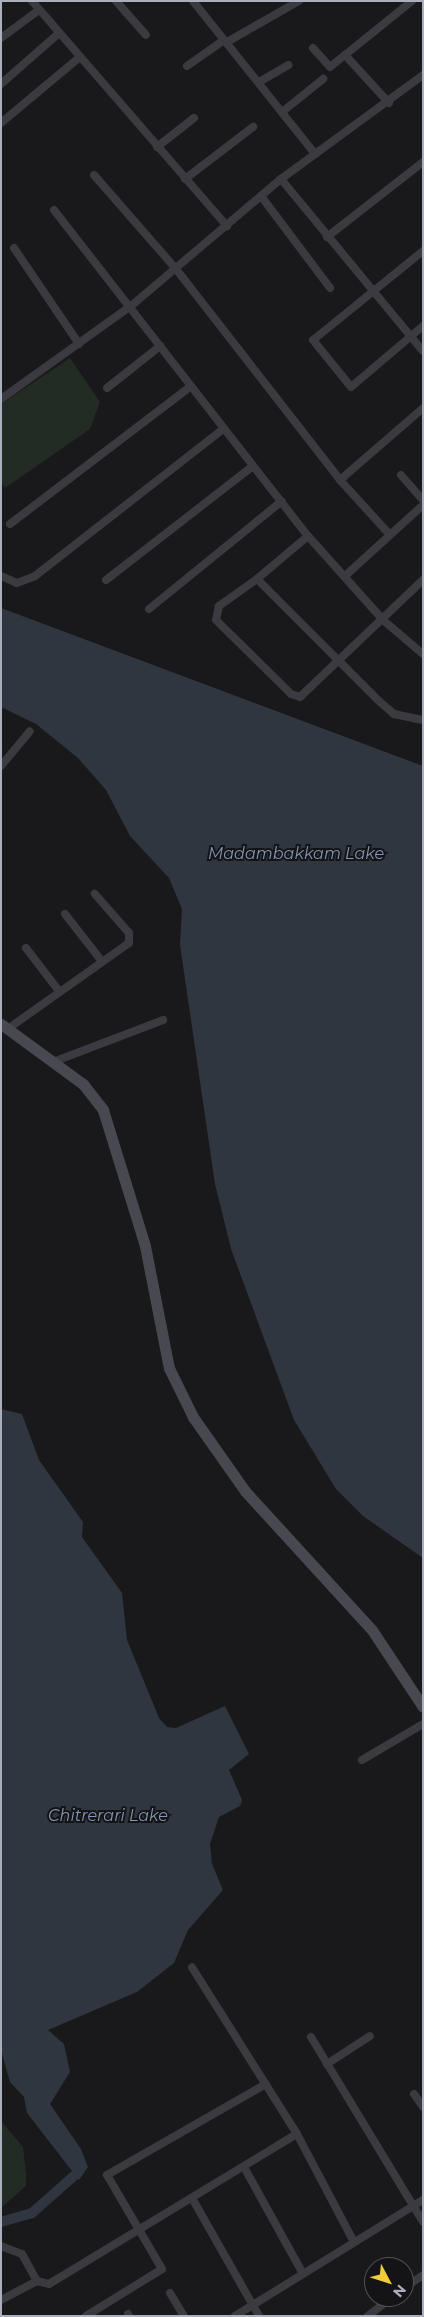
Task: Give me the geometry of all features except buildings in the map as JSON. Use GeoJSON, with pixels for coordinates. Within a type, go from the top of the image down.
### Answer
{"type":"FeatureCollection","features":[{"type":"Feature","properties":{"kind":"street"},"geometry":{"type":"LineString","coordinates":[[32,1],[226,226]]}},
{"type":"Feature","properties":{"kind":"street"},"geometry":{"type":"LineString","coordinates":[[116,1],[146,35]]}},
{"type":"Feature","properties":{"kind":"street"},"geometry":{"type":"LineString","coordinates":[[193,1],[315,154]]}},
{"type":"Feature","properties":{"kind":"street"},"geometry":{"type":"LineString","coordinates":[[187,66],[226,41],[299,1]]}},
{"type":"Feature","properties":{"kind":"street"},"geometry":{"type":"LineString","coordinates":[[312,48],[330,66],[412,1]]}},
{"type":"Feature","properties":{"kind":"street"},"geometry":{"type":"LineString","coordinates":[[1,38],[39,10]]}},
{"type":"Feature","properties":{"kind":"street"},"geometry":{"type":"LineString","coordinates":[[1,84],[58,33]]}},
{"type":"Feature","properties":{"kind":"street"},"geometry":{"type":"LineString","coordinates":[[345,55],[389,103]]}},
{"type":"Feature","properties":{"kind":"street"},"geometry":{"type":"LineString","coordinates":[[1,122],[80,57]]}},
{"type":"Feature","properties":{"kind":"street"},"geometry":{"type":"LineString","coordinates":[[259,82],[288,65]]}},
{"type":"Feature","properties":{"kind":"street"},"geometry":{"type":"LineString","coordinates":[[1,399],[131,306],[281,179],[389,103],[423,75]]}},
{"type":"Feature","properties":{"kind":"street"},"geometry":{"type":"LineString","coordinates":[[282,112],[323,80]]}},
{"type":"Feature","properties":{"kind":"street"},"geometry":{"type":"LineString","coordinates":[[157,146],[194,118]]}},
{"type":"Feature","properties":{"kind":"street"},"geometry":{"type":"LineString","coordinates":[[186,179],[253,127]]}},
{"type":"Feature","properties":{"kind":"street"},"geometry":{"type":"LineString","coordinates":[[327,237],[423,162]]}},
{"type":"Feature","properties":{"kind":"street"},"geometry":{"type":"LineString","coordinates":[[94,175],[176,269],[340,480],[390,535]]}},
{"type":"Feature","properties":{"kind":"street"},"geometry":{"type":"LineString","coordinates":[[281,179],[423,351]]}},
{"type":"Feature","properties":{"kind":"street"},"geometry":{"type":"LineString","coordinates":[[261,196],[330,288]]}},
{"type":"Feature","properties":{"kind":"street"},"geometry":{"type":"LineString","coordinates":[[54,210],[131,306],[190,387],[308,536],[346,576],[383,620],[423,654]]}},
{"type":"Feature","properties":{"kind":"street"},"geometry":{"type":"LineString","coordinates":[[14,248],[79,344]]}},
{"type":"Feature","properties":{"kind":"street"},"geometry":{"type":"LineString","coordinates":[[423,251],[372,290],[313,340],[347,386],[354,385],[423,326]]}},
{"type":"Feature","properties":{"kind":"street"},"geometry":{"type":"LineString","coordinates":[[107,388],[160,346]]}},
{"type":"Feature","properties":{"kind":"street"},"geometry":{"type":"LineString","coordinates":[[10,524],[190,387]]}},
{"type":"Feature","properties":{"kind":"street"},"geometry":{"type":"LineString","coordinates":[[340,480],[423,408]]}},
{"type":"Feature","properties":{"kind":"street"},"geometry":{"type":"LineString","coordinates":[[1,576],[17,583],[35,576],[223,429]]}},
{"type":"Feature","properties":{"kind":"street"},"geometry":{"type":"LineString","coordinates":[[106,580],[253,466]]}},
{"type":"Feature","properties":{"kind":"street"},"geometry":{"type":"LineString","coordinates":[[401,475],[423,500]]}},
{"type":"Feature","properties":{"kind":"street"},"geometry":{"type":"LineString","coordinates":[[149,609],[282,501]]}},
{"type":"Feature","properties":{"kind":"street"},"geometry":{"type":"LineString","coordinates":[[346,576],[423,505]]}},
{"type":"Feature","properties":{"kind":"street"},"geometry":{"type":"LineString","coordinates":[[308,536],[257,579],[219,606],[216,620],[294,696],[303,696],[423,580]]}},
{"type":"Feature","properties":{"kind":"street"},"geometry":{"type":"LineString","coordinates":[[257,579],[337,663],[394,714],[420,720],[423,711]]}},
{"type":"Feature","properties":{"kind":"street"},"geometry":{"type":"LineString","coordinates":[[1,766],[30,731]]}},
{"type":"Feature","properties":{"kind":"street"},"geometry":{"type":"LineString","coordinates":[[95,894],[131,936],[129,943],[5,1026],[91,1091],[103,1110],[145,1246],[169,1368],[193,1417],[245,1491],[372,1630],[423,1708]]}},
{"type":"Feature","properties":{"kind":"street"},"geometry":{"type":"LineString","coordinates":[[64,914],[101,960]]}},
{"type":"Feature","properties":{"kind":"street"},"geometry":{"type":"LineString","coordinates":[[26,948],[59,991]]}},
{"type":"Feature","properties":{"kind":"street"},"geometry":{"type":"LineString","coordinates":[[53,1062],[163,1020]]}},
{"type":"Feature","properties":{"kind":"street"},"geometry":{"type":"LineString","coordinates":[[362,1760],[423,1724]]}},
{"type":"Feature","properties":{"kind":"street"},"geometry":{"type":"LineString","coordinates":[[192,1967],[297,2134],[354,2242]]}},
{"type":"Feature","properties":{"kind":"street"},"geometry":{"type":"LineString","coordinates":[[327,2064],[370,2036]]}},
{"type":"Feature","properties":{"kind":"street"},"geometry":{"type":"LineString","coordinates":[[311,2037],[423,2222]]}},
{"type":"Feature","properties":{"kind":"street"},"geometry":{"type":"LineString","coordinates":[[86,2316],[161,2270],[107,2175],[266,2084]]}},
{"type":"Feature","properties":{"kind":"street"},"geometry":{"type":"LineString","coordinates":[[414,2094],[423,2107]]}},
{"type":"Feature","properties":{"kind":"street"},"geometry":{"type":"LineString","coordinates":[[1,2246],[22,2254],[37,2281],[46,2285],[297,2134]]}},
{"type":"Feature","properties":{"kind":"street"},"geometry":{"type":"LineString","coordinates":[[244,2166],[303,2274]]}},
{"type":"Feature","properties":{"kind":"street"},"geometry":{"type":"LineString","coordinates":[[192,2198],[259,2316]]}},
{"type":"Feature","properties":{"kind":"street"},"geometry":{"type":"LineString","coordinates":[[235,2316],[423,2200]]}},
{"type":"Feature","properties":{"kind":"street"},"geometry":{"type":"LineString","coordinates":[[1,2300],[37,2281]]}},
{"type":"Feature","properties":{"kind":"street"},"geometry":{"type":"LineString","coordinates":[[170,2293],[184,2316]]}},
{"type":"Feature","properties":{"kind":"street"},"geometry":{"type":"LineString","coordinates":[[368,2316],[379,2307]]}},
{"type":"Feature","properties":{"kind":"shaded area"},"geometry":{"type":"Polygon","coordinates":[[[70,358],[100,402],[90,429],[5,488],[1,482],[1,404],[70,358]]]}},
{"type":"Feature","properties":{"kind":"shaded area"},"geometry":{"type":"Polygon","coordinates":[[[1,2121],[23,2147],[26,2186],[1,2208],[1,2121]]]}},
{"type":"Feature","properties":{"kind":"water","name":"Madambakkam Lake"},"geometry":{"type":"Polygon","coordinates":[[[1,608],[423,766],[423,1558],[363,1516],[336,1489],[294,1420],[231,1249],[215,1184],[180,945],[182,909],[169,878],[130,836],[106,790],[78,758],[36,724],[1,707],[1,608]]]}},
{"type":"Feature","properties":{"kind":"water","name":"Chitrerari Lake"},"geometry":{"type":"Polygon","coordinates":[[[1,1409],[22,1414],[39,1460],[83,1522],[82,1537],[122,1593],[127,1640],[159,1718],[167,1727],[176,1728],[225,1706],[249,1754],[229,1770],[242,1800],[240,1806],[219,1817],[210,1844],[212,1864],[223,1890],[188,1930],[174,1963],[137,1992],[48,2030],[64,2044],[70,2072],[50,2104],[81,2149],[88,2167],[79,2180],[27,2113],[24,2097],[10,2082],[1,2050],[1,1409]]]}},
{"type":"Feature","properties":{"kind":"waterway"},"geometry":{"type":"LineString","coordinates":[[1,2222],[32,2213],[75,2175]]}}]}
